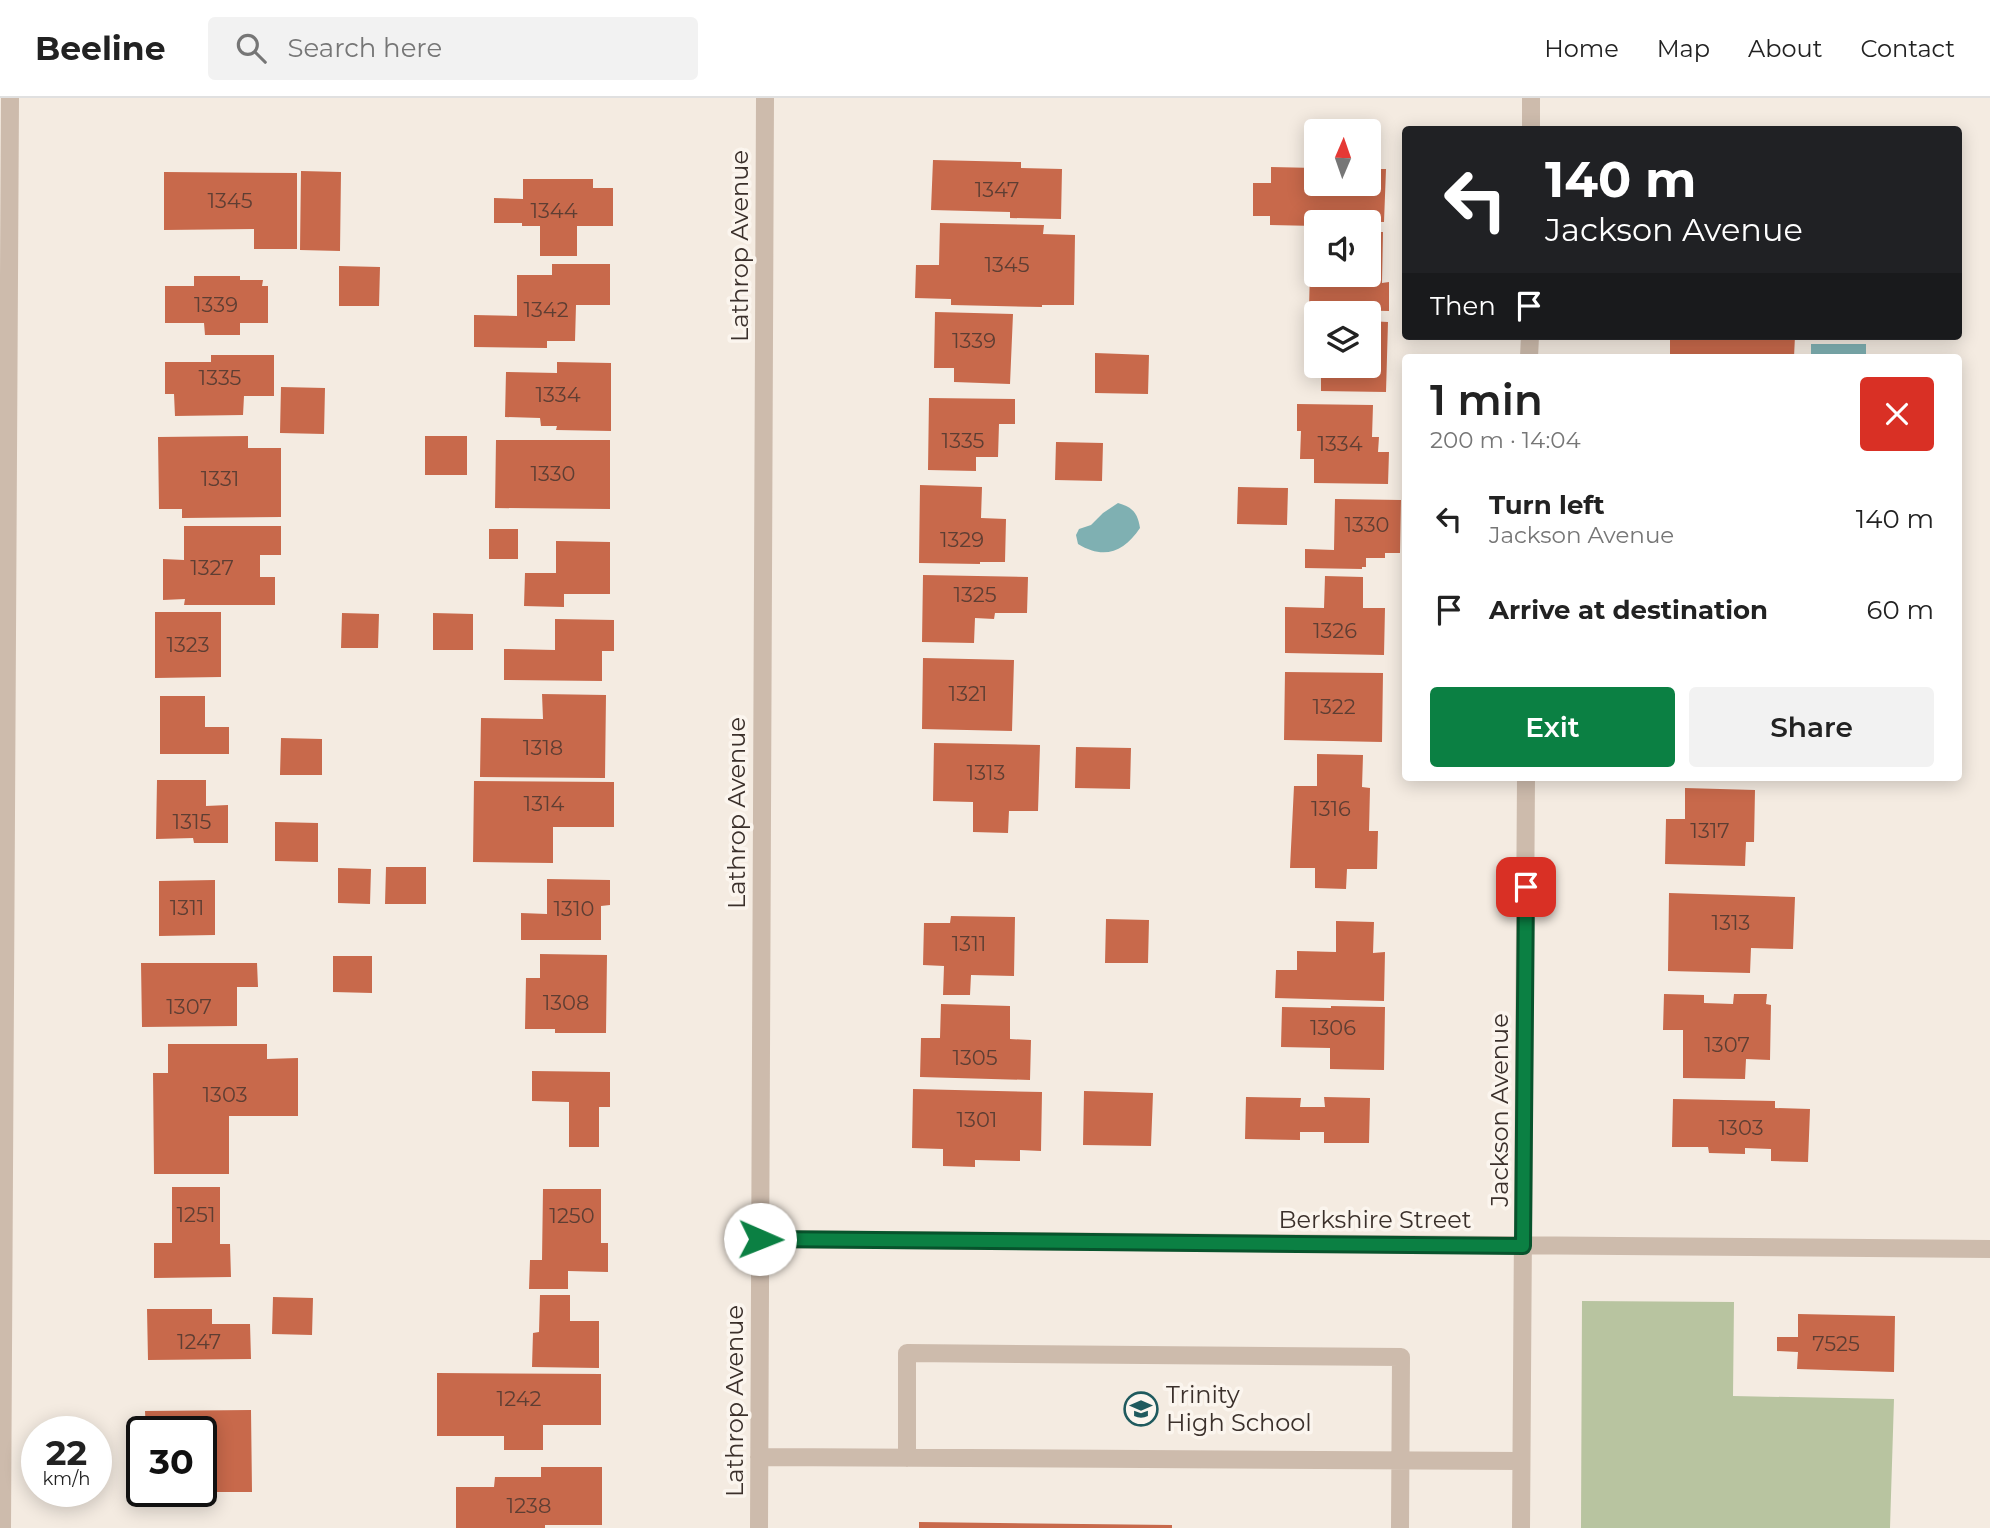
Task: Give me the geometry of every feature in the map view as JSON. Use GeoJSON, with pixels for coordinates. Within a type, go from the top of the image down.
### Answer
{"type":"FeatureCollection","features":[{"type":"Feature","properties":{"kind":"street"},"geometry":{"type":"LineString","coordinates":[[2,1528],[3,755],[10,98]]}},
{"type":"Feature","properties":{"kind":"street","name":"Lathrop Avenue"},"geometry":{"type":"LineString","coordinates":[[759,1528],[765,98]]}},
{"type":"Feature","properties":{"kind":"street"},"geometry":{"type":"LineString","coordinates":[[1531,98],[1531,126]]}},
{"type":"Feature","properties":{"kind":"street","name":"Jackson Avenue"},"geometry":{"type":"LineString","coordinates":[[1521,1528],[1526,781]]}},
{"type":"Feature","properties":{"kind":"street","name":"Berkshire Street"},"geometry":{"type":"LineString","coordinates":[[760,1239],[1990,1248]]}},
{"type":"Feature","properties":{"kind":"street"},"geometry":{"type":"LineString","coordinates":[[906,1458],[907,1353],[1401,1357],[1400,1528]]}},
{"type":"Feature","properties":{"kind":"street"},"geometry":{"type":"LineString","coordinates":[[759,1457],[1521,1461]]}},
{"type":"Feature","properties":{"kind":"green space"},"geometry":{"type":"Polygon","coordinates":[[[1582,1301],[1734,1302],[1733,1396],[1894,1399],[1890,1528],[1581,1528],[1582,1301]]]}},
{"type":"Feature","properties":{"kind":"water"},"geometry":{"type":"Polygon","coordinates":[[[1811,344],[1866,344],[1866,354],[1811,354],[1811,344]]]}},
{"type":"Feature","properties":{"kind":"water"},"geometry":{"type":"Polygon","coordinates":[[[1118,503],[1131,509],[1138,519],[1140,528],[1134,536],[1113,551],[1096,552],[1078,544],[1076,535],[1079,529],[1091,525],[1118,503]]]}},
{"type":"Feature","properties":{"kind":"building"},"geometry":{"type":"Polygon","coordinates":[[[933,160],[1021,162],[1021,168],[1062,169],[1061,219],[1010,218],[1010,212],[931,210],[933,160]]]}},
{"type":"Feature","properties":{"kind":"building"},"geometry":{"type":"Polygon","coordinates":[[[1271,167],[1304,168],[1304,196],[1381,196],[1381,169],[1386,169],[1384,222],[1381,222],[1381,210],[1304,210],[1304,226],[1270,225],[1270,216],[1253,216],[1253,183],[1271,183],[1271,167]]]}},
{"type":"Feature","properties":{"kind":"building"},"geometry":{"type":"Polygon","coordinates":[[[301,171],[341,172],[340,251],[300,250],[301,171]]]}},
{"type":"Feature","properties":{"kind":"building"},"geometry":{"type":"Polygon","coordinates":[[[164,172],[297,173],[297,249],[254,249],[254,229],[164,230],[164,172]]]}},
{"type":"Feature","properties":{"kind":"building"},"geometry":{"type":"Polygon","coordinates":[[[523,179],[593,179],[593,188],[613,188],[613,226],[577,226],[577,256],[540,256],[540,226],[494,223],[494,198],[523,199],[523,179]]]}},
{"type":"Feature","properties":{"kind":"building"},"geometry":{"type":"Polygon","coordinates":[[[940,223],[1044,225],[1043,234],[1075,235],[1074,305],[951,305],[951,299],[915,298],[916,265],[939,265],[940,223]]]}},
{"type":"Feature","properties":{"kind":"building"},"geometry":{"type":"Polygon","coordinates":[[[1383,232],[1382,283],[1389,282],[1389,311],[1381,311],[1381,301],[1309,301],[1310,287],[1381,287],[1383,232]]]}},
{"type":"Feature","properties":{"kind":"building"},"geometry":{"type":"Polygon","coordinates":[[[552,264],[610,264],[610,305],[576,305],[575,341],[547,341],[547,348],[474,347],[474,315],[517,316],[517,275],[552,275],[552,264]]]}},
{"type":"Feature","properties":{"kind":"building"},"geometry":{"type":"Polygon","coordinates":[[[339,266],[380,267],[379,306],[339,306],[339,266]]]}},
{"type":"Feature","properties":{"kind":"building"},"geometry":{"type":"Polygon","coordinates":[[[194,276],[240,276],[240,280],[263,280],[262,286],[268,286],[268,323],[240,323],[240,335],[205,335],[204,323],[165,323],[165,286],[194,286],[194,276]]]}},
{"type":"Feature","properties":{"kind":"building"},"geometry":{"type":"Polygon","coordinates":[[[935,312],[1013,314],[1010,384],[954,382],[954,368],[934,368],[935,312]]]}},
{"type":"Feature","properties":{"kind":"building"},"geometry":{"type":"Polygon","coordinates":[[[1381,322],[1388,322],[1386,392],[1321,391],[1321,378],[1381,378],[1381,322]]]}},
{"type":"Feature","properties":{"kind":"building"},"geometry":{"type":"Polygon","coordinates":[[[1670,340],[1795,340],[1794,354],[1670,354],[1670,340]]]}},
{"type":"Feature","properties":{"kind":"building"},"geometry":{"type":"Polygon","coordinates":[[[1095,353],[1149,355],[1148,394],[1095,393],[1095,353]]]}},
{"type":"Feature","properties":{"kind":"building"},"geometry":{"type":"Polygon","coordinates":[[[211,355],[274,355],[274,396],[244,396],[243,415],[175,416],[174,394],[165,394],[165,362],[211,362],[211,355]]]}},
{"type":"Feature","properties":{"kind":"building"},"geometry":{"type":"Polygon","coordinates":[[[557,362],[611,363],[611,431],[556,430],[557,426],[541,426],[540,418],[505,417],[506,372],[557,373],[557,362]]]}},
{"type":"Feature","properties":{"kind":"building"},"geometry":{"type":"Polygon","coordinates":[[[281,387],[325,388],[324,434],[280,433],[281,387]]]}},
{"type":"Feature","properties":{"kind":"building"},"geometry":{"type":"Polygon","coordinates":[[[929,398],[1015,399],[1015,424],[999,424],[998,457],[976,457],[976,471],[928,470],[929,398]]]}},
{"type":"Feature","properties":{"kind":"building"},"geometry":{"type":"Polygon","coordinates":[[[1297,404],[1373,405],[1372,437],[1379,437],[1378,452],[1389,452],[1388,484],[1314,483],[1314,459],[1300,459],[1301,431],[1297,431],[1297,404]]]}},
{"type":"Feature","properties":{"kind":"building"},"geometry":{"type":"Polygon","coordinates":[[[248,436],[248,448],[281,448],[281,517],[182,518],[182,509],[159,509],[158,437],[248,436]]]}},
{"type":"Feature","properties":{"kind":"building"},"geometry":{"type":"Polygon","coordinates":[[[425,436],[467,436],[467,475],[425,475],[425,436]]]}},
{"type":"Feature","properties":{"kind":"building"},"geometry":{"type":"Polygon","coordinates":[[[496,440],[610,440],[610,509],[495,508],[496,440]]]}},
{"type":"Feature","properties":{"kind":"building"},"geometry":{"type":"Polygon","coordinates":[[[1056,442],[1103,443],[1102,481],[1055,480],[1056,442]]]}},
{"type":"Feature","properties":{"kind":"building"},"geometry":{"type":"Polygon","coordinates":[[[920,485],[982,487],[981,518],[1006,519],[1005,562],[919,563],[920,485]]]}},
{"type":"Feature","properties":{"kind":"building"},"geometry":{"type":"Polygon","coordinates":[[[1238,487],[1288,488],[1287,525],[1237,524],[1238,487]]]}},
{"type":"Feature","properties":{"kind":"building"},"geometry":{"type":"Polygon","coordinates":[[[1335,499],[1401,500],[1400,553],[1385,553],[1385,558],[1366,558],[1366,567],[1362,569],[1305,568],[1305,549],[1334,550],[1335,499]]]}},
{"type":"Feature","properties":{"kind":"building"},"geometry":{"type":"Polygon","coordinates":[[[184,526],[281,526],[281,555],[260,555],[260,577],[275,577],[275,605],[184,605],[185,599],[163,600],[163,559],[184,560],[184,526]]]}},
{"type":"Feature","properties":{"kind":"building"},"geometry":{"type":"Polygon","coordinates":[[[489,529],[518,529],[518,559],[489,559],[489,529]]]}},
{"type":"Feature","properties":{"kind":"building"},"geometry":{"type":"Polygon","coordinates":[[[556,541],[610,542],[610,594],[564,594],[564,607],[524,606],[525,573],[556,573],[556,541]]]}},
{"type":"Feature","properties":{"kind":"building"},"geometry":{"type":"Polygon","coordinates":[[[923,575],[1028,577],[1027,613],[995,613],[994,619],[975,618],[974,643],[922,642],[923,575]]]}},
{"type":"Feature","properties":{"kind":"building"},"geometry":{"type":"Polygon","coordinates":[[[1325,576],[1363,577],[1363,608],[1385,608],[1384,655],[1285,653],[1285,607],[1324,608],[1325,576]]]}},
{"type":"Feature","properties":{"kind":"building"},"geometry":{"type":"Polygon","coordinates":[[[155,612],[221,612],[221,677],[155,678],[155,612]]]}},
{"type":"Feature","properties":{"kind":"building"},"geometry":{"type":"Polygon","coordinates":[[[342,613],[379,614],[378,648],[341,648],[342,613]]]}},
{"type":"Feature","properties":{"kind":"building"},"geometry":{"type":"Polygon","coordinates":[[[433,613],[473,614],[473,650],[433,650],[433,613]]]}},
{"type":"Feature","properties":{"kind":"building"},"geometry":{"type":"Polygon","coordinates":[[[555,619],[614,620],[614,651],[602,651],[602,681],[504,680],[504,649],[555,650],[555,619]]]}},
{"type":"Feature","properties":{"kind":"building"},"geometry":{"type":"Polygon","coordinates":[[[923,658],[1014,660],[1012,731],[922,729],[923,658]]]}},
{"type":"Feature","properties":{"kind":"building"},"geometry":{"type":"Polygon","coordinates":[[[1285,672],[1383,673],[1382,742],[1284,740],[1285,672]]]}},
{"type":"Feature","properties":{"kind":"building"},"geometry":{"type":"Polygon","coordinates":[[[542,694],[606,695],[605,778],[480,777],[481,718],[543,719],[542,694]]]}},
{"type":"Feature","properties":{"kind":"building"},"geometry":{"type":"Polygon","coordinates":[[[160,696],[205,696],[205,727],[229,727],[229,754],[160,754],[160,696]]]}},
{"type":"Feature","properties":{"kind":"building"},"geometry":{"type":"Polygon","coordinates":[[[281,738],[322,739],[322,775],[280,775],[281,738]]]}},
{"type":"Feature","properties":{"kind":"building"},"geometry":{"type":"Polygon","coordinates":[[[934,743],[1040,745],[1038,811],[1009,811],[1008,833],[973,832],[973,802],[933,801],[934,743]]]}},
{"type":"Feature","properties":{"kind":"building"},"geometry":{"type":"Polygon","coordinates":[[[1076,747],[1131,748],[1130,789],[1075,788],[1076,747]]]}},
{"type":"Feature","properties":{"kind":"building"},"geometry":{"type":"Polygon","coordinates":[[[1317,754],[1363,755],[1362,787],[1370,788],[1369,831],[1378,831],[1377,869],[1347,869],[1346,889],[1315,888],[1315,868],[1290,868],[1294,786],[1317,786],[1317,754]]]}},
{"type":"Feature","properties":{"kind":"building"},"geometry":{"type":"Polygon","coordinates":[[[157,780],[206,780],[206,806],[228,805],[228,843],[194,843],[193,838],[156,839],[157,780]]]}},
{"type":"Feature","properties":{"kind":"building"},"geometry":{"type":"Polygon","coordinates":[[[474,781],[614,782],[614,827],[553,827],[553,863],[473,862],[474,781]]]}},
{"type":"Feature","properties":{"kind":"building"},"geometry":{"type":"Polygon","coordinates":[[[1685,788],[1755,790],[1754,842],[1746,842],[1745,866],[1665,864],[1666,819],[1685,819],[1685,788]]]}},
{"type":"Feature","properties":{"kind":"building"},"geometry":{"type":"Polygon","coordinates":[[[275,822],[318,823],[318,862],[275,861],[275,822]]]}},
{"type":"Feature","properties":{"kind":"building"},"geometry":{"type":"Polygon","coordinates":[[[386,867],[426,867],[426,904],[385,904],[386,867]]]}},
{"type":"Feature","properties":{"kind":"building"},"geometry":{"type":"Polygon","coordinates":[[[338,868],[371,869],[370,904],[338,903],[338,868]]]}},
{"type":"Feature","properties":{"kind":"building"},"geometry":{"type":"Polygon","coordinates":[[[547,879],[610,880],[610,905],[601,906],[601,940],[521,940],[521,913],[547,914],[547,879]]]}},
{"type":"Feature","properties":{"kind":"building"},"geometry":{"type":"Polygon","coordinates":[[[215,880],[215,935],[159,936],[159,881],[215,880]]]}},
{"type":"Feature","properties":{"kind":"building"},"geometry":{"type":"Polygon","coordinates":[[[1669,893],[1795,897],[1793,949],[1751,948],[1750,973],[1668,971],[1669,893]]]}},
{"type":"Feature","properties":{"kind":"building"},"geometry":{"type":"Polygon","coordinates":[[[951,916],[1015,917],[1014,976],[971,975],[970,995],[943,995],[944,966],[923,965],[924,923],[950,923],[951,916]]]}},
{"type":"Feature","properties":{"kind":"building"},"geometry":{"type":"Polygon","coordinates":[[[1106,919],[1149,920],[1148,963],[1105,963],[1106,919]]]}},
{"type":"Feature","properties":{"kind":"building"},"geometry":{"type":"Polygon","coordinates":[[[1336,921],[1374,922],[1373,953],[1385,952],[1384,1001],[1275,998],[1276,970],[1297,970],[1297,951],[1336,952],[1336,921]]]}},
{"type":"Feature","properties":{"kind":"building"},"geometry":{"type":"Polygon","coordinates":[[[540,954],[607,955],[606,1033],[555,1033],[555,1029],[525,1029],[526,978],[540,978],[540,954]]]}},
{"type":"Feature","properties":{"kind":"building"},"geometry":{"type":"Polygon","coordinates":[[[333,956],[372,956],[372,993],[333,992],[333,956]]]}},
{"type":"Feature","properties":{"kind":"building"},"geometry":{"type":"Polygon","coordinates":[[[141,963],[257,963],[258,987],[237,987],[237,1026],[142,1027],[141,963]]]}},
{"type":"Feature","properties":{"kind":"building"},"geometry":{"type":"Polygon","coordinates":[[[1664,994],[1704,995],[1704,1003],[1733,1004],[1734,994],[1767,994],[1766,1004],[1771,1005],[1770,1060],[1746,1059],[1745,1079],[1683,1078],[1683,1030],[1663,1030],[1664,994]]]}},
{"type":"Feature","properties":{"kind":"building"},"geometry":{"type":"Polygon","coordinates":[[[941,1004],[1010,1006],[1010,1039],[1031,1040],[1030,1080],[920,1077],[921,1038],[940,1038],[941,1004]]]}},
{"type":"Feature","properties":{"kind":"building"},"geometry":{"type":"Polygon","coordinates":[[[1282,1007],[1385,1007],[1384,1070],[1330,1069],[1330,1048],[1281,1047],[1282,1007]]]}},
{"type":"Feature","properties":{"kind":"building"},"geometry":{"type":"Polygon","coordinates":[[[168,1044],[267,1044],[267,1059],[298,1058],[298,1116],[229,1116],[229,1174],[154,1174],[153,1073],[168,1073],[168,1044]]]}},
{"type":"Feature","properties":{"kind":"building"},"geometry":{"type":"Polygon","coordinates":[[[532,1071],[610,1072],[610,1107],[599,1107],[599,1147],[569,1147],[569,1102],[532,1101],[532,1071]]]}},
{"type":"Feature","properties":{"kind":"building"},"geometry":{"type":"Polygon","coordinates":[[[913,1089],[1042,1092],[1041,1151],[1020,1150],[1020,1161],[975,1160],[975,1167],[943,1166],[943,1149],[912,1148],[913,1089]]]}},
{"type":"Feature","properties":{"kind":"building"},"geometry":{"type":"Polygon","coordinates":[[[1084,1091],[1153,1093],[1151,1146],[1083,1145],[1084,1091]]]}},
{"type":"Feature","properties":{"kind":"building"},"geometry":{"type":"Polygon","coordinates":[[[1246,1097],[1301,1098],[1300,1107],[1325,1107],[1324,1097],[1370,1098],[1369,1143],[1324,1143],[1324,1132],[1300,1132],[1300,1140],[1245,1139],[1246,1097]]]}},
{"type":"Feature","properties":{"kind":"building"},"geometry":{"type":"Polygon","coordinates":[[[1673,1099],[1775,1101],[1775,1108],[1810,1109],[1808,1162],[1771,1161],[1771,1149],[1745,1148],[1745,1154],[1709,1153],[1708,1147],[1672,1147],[1673,1099]]]}},
{"type":"Feature","properties":{"kind":"building"},"geometry":{"type":"Polygon","coordinates":[[[172,1187],[220,1187],[220,1244],[230,1244],[231,1277],[154,1278],[154,1243],[172,1243],[172,1187]]]}},
{"type":"Feature","properties":{"kind":"building"},"geometry":{"type":"Polygon","coordinates":[[[543,1189],[601,1189],[601,1243],[608,1243],[608,1272],[568,1271],[568,1289],[529,1289],[530,1260],[542,1260],[543,1189]]]}},
{"type":"Feature","properties":{"kind":"building"},"geometry":{"type":"Polygon","coordinates":[[[540,1295],[570,1295],[570,1321],[599,1321],[599,1368],[532,1367],[533,1333],[539,1332],[540,1295]]]}},
{"type":"Feature","properties":{"kind":"building"},"geometry":{"type":"Polygon","coordinates":[[[273,1297],[313,1298],[312,1335],[272,1334],[273,1297]]]}},
{"type":"Feature","properties":{"kind":"building"},"geometry":{"type":"Polygon","coordinates":[[[147,1309],[212,1309],[212,1324],[250,1324],[251,1359],[148,1360],[147,1309]]]}},
{"type":"Feature","properties":{"kind":"building"},"geometry":{"type":"Polygon","coordinates":[[[1798,1314],[1895,1316],[1894,1372],[1797,1369],[1798,1352],[1777,1351],[1777,1337],[1798,1337],[1798,1314]]]}},
{"type":"Feature","properties":{"kind":"building"},"geometry":{"type":"Polygon","coordinates":[[[437,1373],[601,1374],[601,1425],[543,1425],[543,1450],[504,1450],[504,1436],[437,1436],[437,1373]]]}},
{"type":"Feature","properties":{"kind":"building"},"geometry":{"type":"Polygon","coordinates":[[[251,1410],[252,1492],[217,1492],[217,1416],[145,1416],[145,1411],[251,1410]]]}},
{"type":"Feature","properties":{"kind":"building"},"geometry":{"type":"Polygon","coordinates":[[[541,1467],[602,1467],[602,1525],[456,1528],[456,1487],[494,1487],[495,1477],[541,1477],[541,1467]]]}},
{"type":"Feature","properties":{"kind":"building"},"geometry":{"type":"Polygon","coordinates":[[[919,1522],[1172,1525],[1172,1528],[919,1528],[919,1522]]]}},
{"type":"Feature","properties":{"kind":"place","name":"Trinity High School"},"geometry":{"type":"Point","coordinates":[1141,1409]}},
{"type":"Feature","properties":{"kind":"route"},"geometry":{"type":"LineString","coordinates":[[760,1239],[1523,1246],[1526,887]]}}]}
